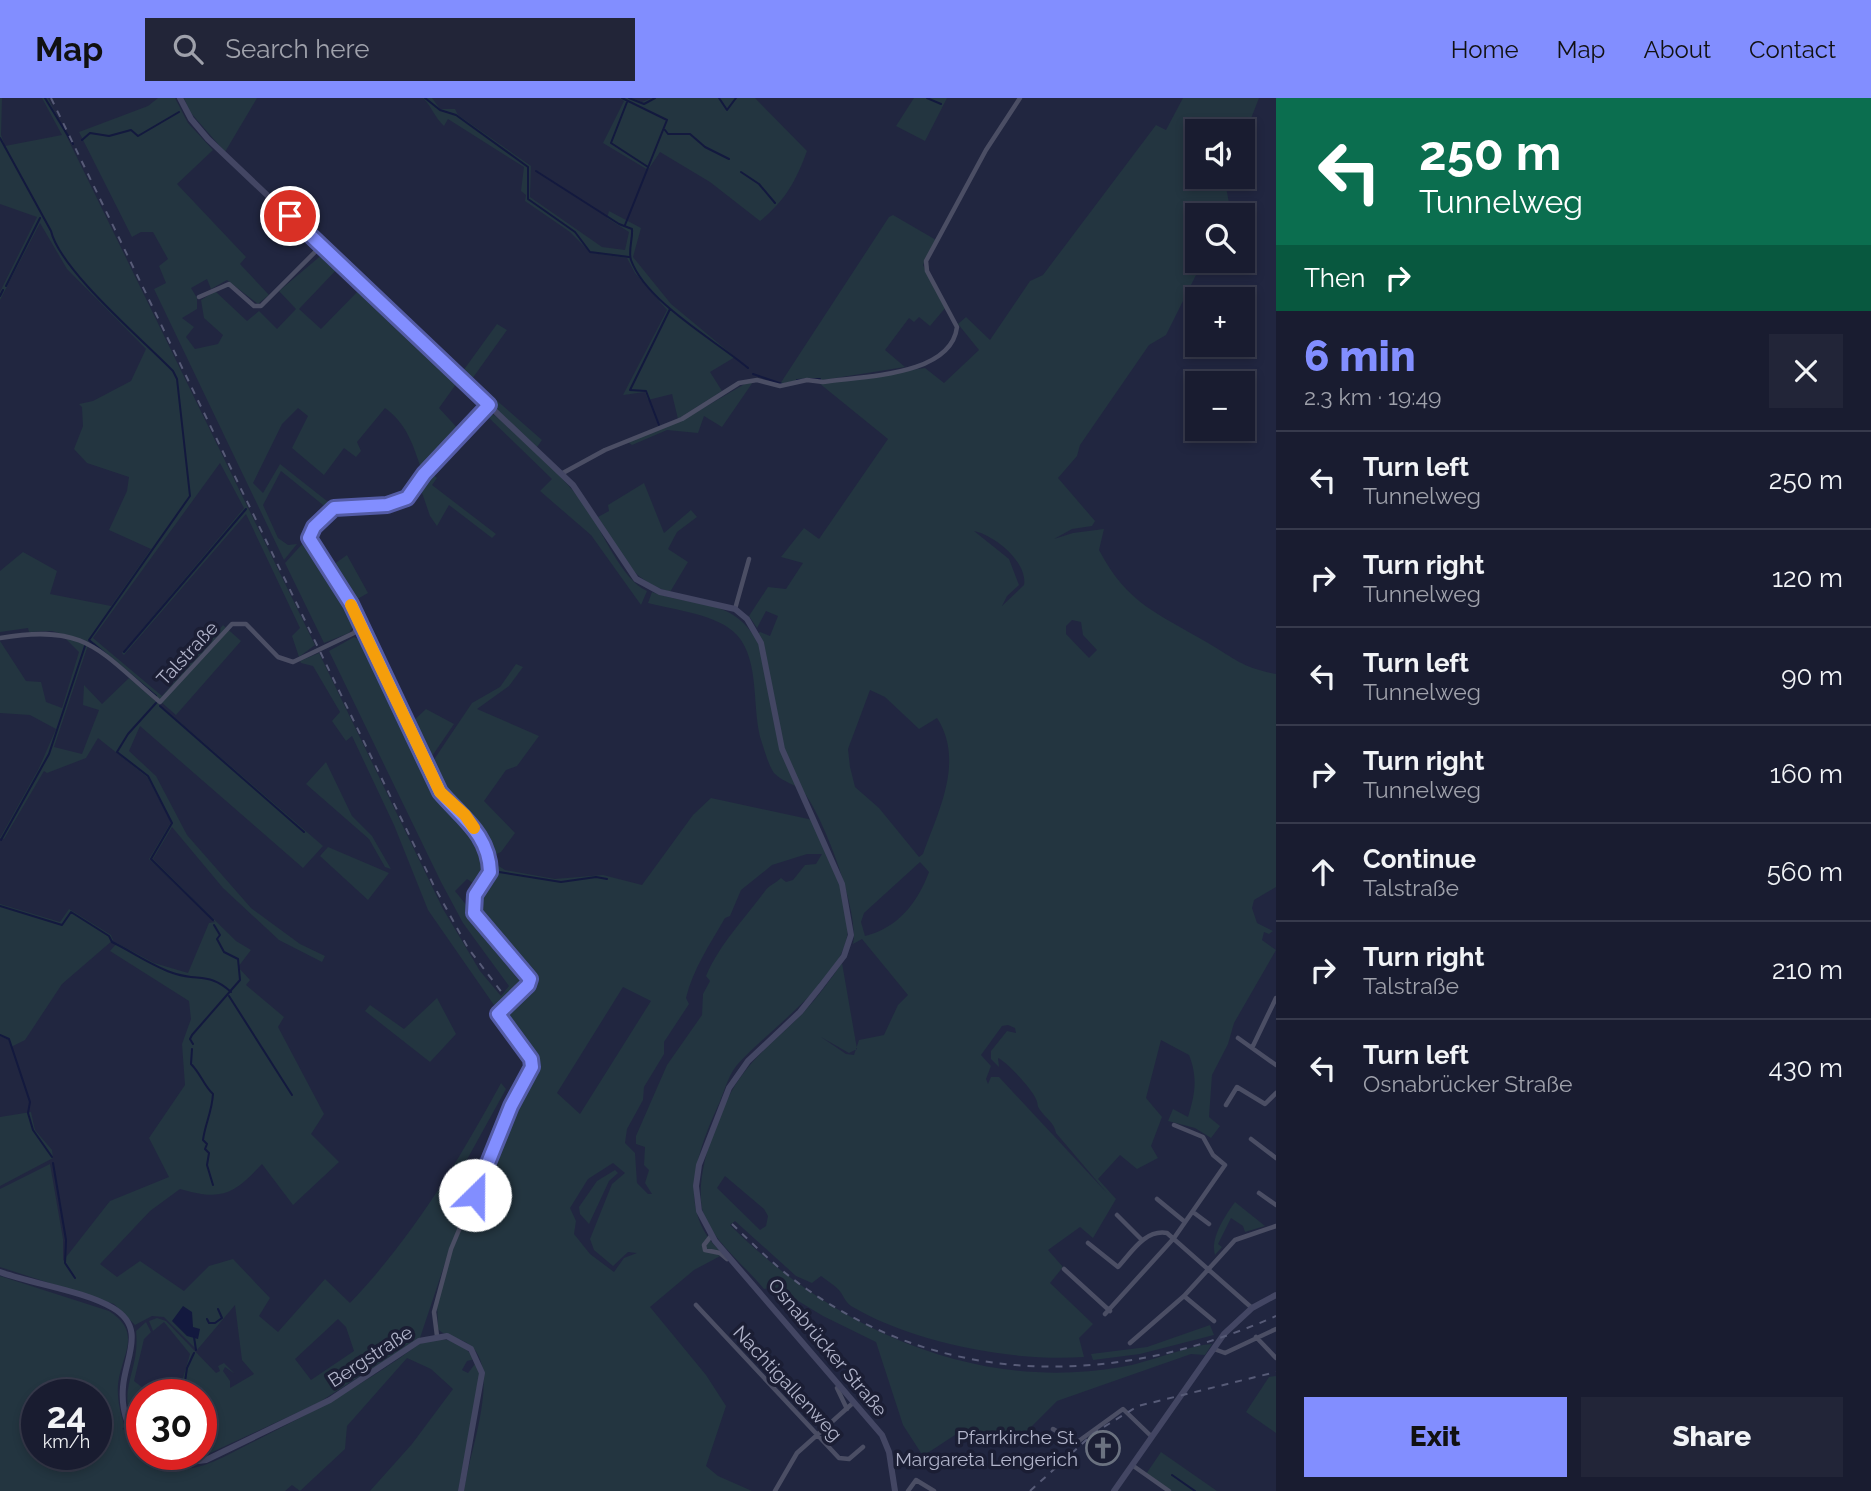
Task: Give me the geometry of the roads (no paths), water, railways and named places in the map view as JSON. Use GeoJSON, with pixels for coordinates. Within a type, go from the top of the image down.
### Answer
{"type":"FeatureCollection","features":[{"type":"Feature","properties":{"kind":"main road"},"geometry":{"type":"LineString","coordinates":[[180,98],[191,119],[208,139],[579,492],[630,571],[643,585],[660,592],[735,609]]}},
{"type":"Feature","properties":{"kind":"main road","name":"Osnabrücker Straße"},"geometry":{"type":"LineString","coordinates":[[735,609],[747,620],[761,643],[782,749],[842,884],[851,935],[844,956],[828,977],[800,1012],[748,1061],[729,1088],[702,1155],[696,1186],[699,1211],[711,1236],[854,1402],[886,1444],[895,1491]]}},
{"type":"Feature","properties":{"kind":"main road"},"geometry":{"type":"LineString","coordinates":[[0,1272],[109,1306],[126,1320],[133,1345],[123,1383],[126,1416]]}},
{"type":"Feature","properties":{"kind":"main road"},"geometry":{"type":"LineString","coordinates":[[1114,1491],[1232,1325],[1252,1308],[1276,1296]]}},
{"type":"Feature","properties":{"kind":"main road","name":"Bergstraße"},"geometry":{"type":"LineString","coordinates":[[217,1454],[343,1392],[419,1341],[437,1336],[452,1337],[467,1345],[478,1359],[482,1373],[461,1491]]}},
{"type":"Feature","properties":{"kind":"street"},"geometry":{"type":"LineString","coordinates":[[561,474],[605,450],[682,419],[748,380],[787,386],[807,380],[823,382],[929,364],[951,341],[957,327],[927,271],[926,261],[986,150],[1020,98]]}},
{"type":"Feature","properties":{"kind":"street"},"geometry":{"type":"LineString","coordinates":[[199,297],[229,284],[254,306],[261,306],[321,246]]}},
{"type":"Feature","properties":{"kind":"street"},"geometry":{"type":"LineString","coordinates":[[437,1336],[436,1299],[451,1249],[511,1106],[532,1071],[531,1059],[498,1014],[528,985],[530,979],[474,913],[475,895],[490,872],[488,860],[469,820],[440,792],[345,594],[309,538],[314,527],[329,511],[340,506],[387,505],[407,498],[424,474],[489,405]]}},
{"type":"Feature","properties":{"kind":"street"},"geometry":{"type":"LineString","coordinates":[[735,609],[749,559]]}},
{"type":"Feature","properties":{"kind":"street"},"geometry":{"type":"LineString","coordinates":[[359,622],[354,633],[367,638]]}},
{"type":"Feature","properties":{"kind":"street","name":"Talstraße"},"geometry":{"type":"LineString","coordinates":[[0,638],[51,633],[92,644],[160,702],[232,624],[246,624],[284,661],[293,662],[354,633]]}},
{"type":"Feature","properties":{"kind":"street"},"geometry":{"type":"LineString","coordinates":[[1252,1048],[1276,998]]}},
{"type":"Feature","properties":{"kind":"street"},"geometry":{"type":"LineString","coordinates":[[1238,1038],[1276,1065]]}},
{"type":"Feature","properties":{"kind":"street"},"geometry":{"type":"LineString","coordinates":[[1226,1105],[1237,1087],[1265,1104],[1276,1093]]}},
{"type":"Feature","properties":{"kind":"street"},"geometry":{"type":"LineString","coordinates":[[1064,1269],[1107,1313],[1186,1223],[1225,1166],[1213,1155],[1203,1137],[1174,1125]]}},
{"type":"Feature","properties":{"kind":"street"},"geometry":{"type":"LineString","coordinates":[[1251,1139],[1276,1158]]}},
{"type":"Feature","properties":{"kind":"street"},"geometry":{"type":"LineString","coordinates":[[1259,1193],[1276,1205]]}},
{"type":"Feature","properties":{"kind":"street"},"geometry":{"type":"LineString","coordinates":[[1157,1199],[1186,1223]]}},
{"type":"Feature","properties":{"kind":"street"},"geometry":{"type":"LineString","coordinates":[[1193,1212],[1209,1224]]}},
{"type":"Feature","properties":{"kind":"street"},"geometry":{"type":"LineString","coordinates":[[1117,1215],[1142,1240]]}},
{"type":"Feature","properties":{"kind":"street"},"geometry":{"type":"LineString","coordinates":[[1129,1343],[1184,1296],[1235,1240],[1276,1226]]}},
{"type":"Feature","properties":{"kind":"street"},"geometry":{"type":"LineString","coordinates":[[1088,1243],[1116,1267],[1142,1240],[1164,1232],[1252,1308]]}},
{"type":"Feature","properties":{"kind":"street","name":"Osnabrücker Straße"},"geometry":{"type":"LineString","coordinates":[[711,1236],[704,1245],[705,1250],[720,1253],[739,1272],[841,1392],[847,1409]]}},
{"type":"Feature","properties":{"kind":"street"},"geometry":{"type":"LineString","coordinates":[[1184,1296],[1214,1321]]}},
{"type":"Feature","properties":{"kind":"street","name":"Nachtigallenweg"},"geometry":{"type":"LineString","coordinates":[[696,1305],[815,1436],[843,1460],[849,1459],[863,1447]]}},
{"type":"Feature","properties":{"kind":"street"},"geometry":{"type":"LineString","coordinates":[[1214,1349],[1226,1353],[1276,1329]]}},
{"type":"Feature","properties":{"kind":"street"},"geometry":{"type":"LineString","coordinates":[[1256,1337],[1275,1355]]}},
{"type":"Feature","properties":{"kind":"street"},"geometry":{"type":"LineString","coordinates":[[775,1491],[791,1460],[854,1402]]}},
{"type":"Feature","properties":{"kind":"street"},"geometry":{"type":"LineString","coordinates":[[1054,1429],[1076,1443],[1122,1409],[1151,1436]]}},
{"type":"Feature","properties":{"kind":"street"},"geometry":{"type":"LineString","coordinates":[[1131,1465],[1169,1491]]}},
{"type":"Feature","properties":{"kind":"street"},"geometry":{"type":"LineString","coordinates":[[908,1491],[916,1480],[934,1491]]}},
{"type":"Feature","properties":{"kind":"water"},"geometry":{"type":"Polygon","coordinates":[[[183,1306],[192,1312],[193,1327],[200,1329],[198,1339],[187,1336],[172,1321],[183,1306]]]}},
{"type":"Feature","properties":{"kind":"waterway"},"geometry":{"type":"LineString","coordinates":[[45,98],[73,144]]}},
{"type":"Feature","properties":{"kind":"waterway"},"geometry":{"type":"LineString","coordinates":[[425,98],[440,110],[456,115],[528,167],[528,199],[575,232],[590,252],[629,257]]}},
{"type":"Feature","properties":{"kind":"waterway"},"geometry":{"type":"LineString","coordinates":[[622,98],[667,120],[625,225]]}},
{"type":"Feature","properties":{"kind":"waterway"},"geometry":{"type":"LineString","coordinates":[[629,98],[644,104],[655,98]]}},
{"type":"Feature","properties":{"kind":"waterway"},"geometry":{"type":"LineString","coordinates":[[719,98],[727,110],[736,98]]}},
{"type":"Feature","properties":{"kind":"waterway"},"geometry":{"type":"LineString","coordinates":[[927,98],[941,104]]}},
{"type":"Feature","properties":{"kind":"waterway"},"geometry":{"type":"LineString","coordinates":[[627,102],[611,143],[648,167]]}},
{"type":"Feature","properties":{"kind":"waterway"},"geometry":{"type":"LineString","coordinates":[[82,140],[90,133],[109,136],[131,130],[138,136],[179,112]]}},
{"type":"Feature","properties":{"kind":"waterway"},"geometry":{"type":"LineString","coordinates":[[665,130],[668,134],[690,134],[705,147],[729,159]]}},
{"type":"Feature","properties":{"kind":"waterway"},"geometry":{"type":"LineString","coordinates":[[0,138],[70,265],[86,285],[173,371],[177,379],[190,496],[89,640],[156,696]]}},
{"type":"Feature","properties":{"kind":"waterway"},"geometry":{"type":"LineString","coordinates":[[536,171],[619,224],[632,229],[631,260],[651,291],[748,368]]}},
{"type":"Feature","properties":{"kind":"waterway"},"geometry":{"type":"LineString","coordinates":[[741,172],[759,184],[775,203]]}},
{"type":"Feature","properties":{"kind":"waterway"},"geometry":{"type":"LineString","coordinates":[[6,286],[40,218]]}},
{"type":"Feature","properties":{"kind":"waterway"},"geometry":{"type":"LineString","coordinates":[[0,296],[3,290]]}},
{"type":"Feature","properties":{"kind":"waterway"},"geometry":{"type":"LineString","coordinates":[[659,425],[646,391],[630,390],[670,309]]}},
{"type":"Feature","properties":{"kind":"waterway"},"geometry":{"type":"LineString","coordinates":[[753,374],[782,384]]}},
{"type":"Feature","properties":{"kind":"waterway"},"geometry":{"type":"LineString","coordinates":[[797,380],[820,379]]}},
{"type":"Feature","properties":{"kind":"waterway"},"geometry":{"type":"LineString","coordinates":[[124,652],[246,509]]}},
{"type":"Feature","properties":{"kind":"waterway"},"geometry":{"type":"LineString","coordinates":[[1,840],[49,754],[85,646]]}},
{"type":"Feature","properties":{"kind":"waterway"},"geometry":{"type":"LineString","coordinates":[[156,703],[128,734],[117,752],[148,776],[172,823],[151,859],[213,920]]}},
{"type":"Feature","properties":{"kind":"waterway"},"geometry":{"type":"LineString","coordinates":[[160,706],[304,832]]}},
{"type":"Feature","properties":{"kind":"waterway"},"geometry":{"type":"LineString","coordinates":[[499,872],[561,882],[596,877],[607,879]]}},
{"type":"Feature","properties":{"kind":"waterway"},"geometry":{"type":"LineString","coordinates":[[0,906],[62,925],[71,912],[109,936],[112,942],[151,963],[176,974],[217,982],[231,992]]}},
{"type":"Feature","properties":{"kind":"waterway"},"geometry":{"type":"LineString","coordinates":[[193,1044],[190,1039],[192,1035],[240,980],[238,959],[224,952],[217,939],[220,935],[214,925]]}},
{"type":"Feature","properties":{"kind":"waterway"},"geometry":{"type":"LineString","coordinates":[[229,996],[292,1095]]}},
{"type":"Feature","properties":{"kind":"waterway"},"geometry":{"type":"LineString","coordinates":[[0,1035],[9,1039],[30,1102],[28,1113],[33,1130],[52,1157]]}},
{"type":"Feature","properties":{"kind":"waterway"},"geometry":{"type":"LineString","coordinates":[[192,1049],[191,1064],[213,1094],[203,1140],[207,1144],[207,1165],[213,1185]]}},
{"type":"Feature","properties":{"kind":"waterway"},"geometry":{"type":"LineString","coordinates":[[53,1163],[66,1240],[65,1263],[75,1278]]}},
{"type":"Feature","properties":{"kind":"waterway"},"geometry":{"type":"LineString","coordinates":[[207,1319],[209,1323],[215,1323],[222,1318],[218,1309]]}},
{"type":"Feature","properties":{"kind":"waterway"},"geometry":{"type":"LineString","coordinates":[[194,1337],[196,1350]]}},
{"type":"Feature","properties":{"kind":"waterway"},"geometry":{"type":"LineString","coordinates":[[185,1379],[194,1353]]}},
{"type":"Feature","properties":{"kind":"waterway"},"geometry":{"type":"LineString","coordinates":[[1172,1475],[1195,1491]]}},
{"type":"Feature","properties":{"kind":"railway"},"geometry":{"type":"LineString","coordinates":[[51,98],[434,886],[468,948],[503,994]]}},
{"type":"Feature","properties":{"kind":"railway"},"geometry":{"type":"LineString","coordinates":[[732,1224],[798,1283],[863,1323],[920,1346],[978,1360],[1038,1366],[1098,1364],[1158,1355],[1217,1339],[1276,1316]]}},
{"type":"Feature","properties":{"kind":"railway"},"geometry":{"type":"LineString","coordinates":[[1030,1491],[1094,1433],[1138,1406],[1276,1372]]}},
{"type":"Feature","properties":{"kind":"place","name":"Pfarrkirche St. Margareta Lengerich"},"geometry":{"type":"Point","coordinates":[1103,1448]}}]}
